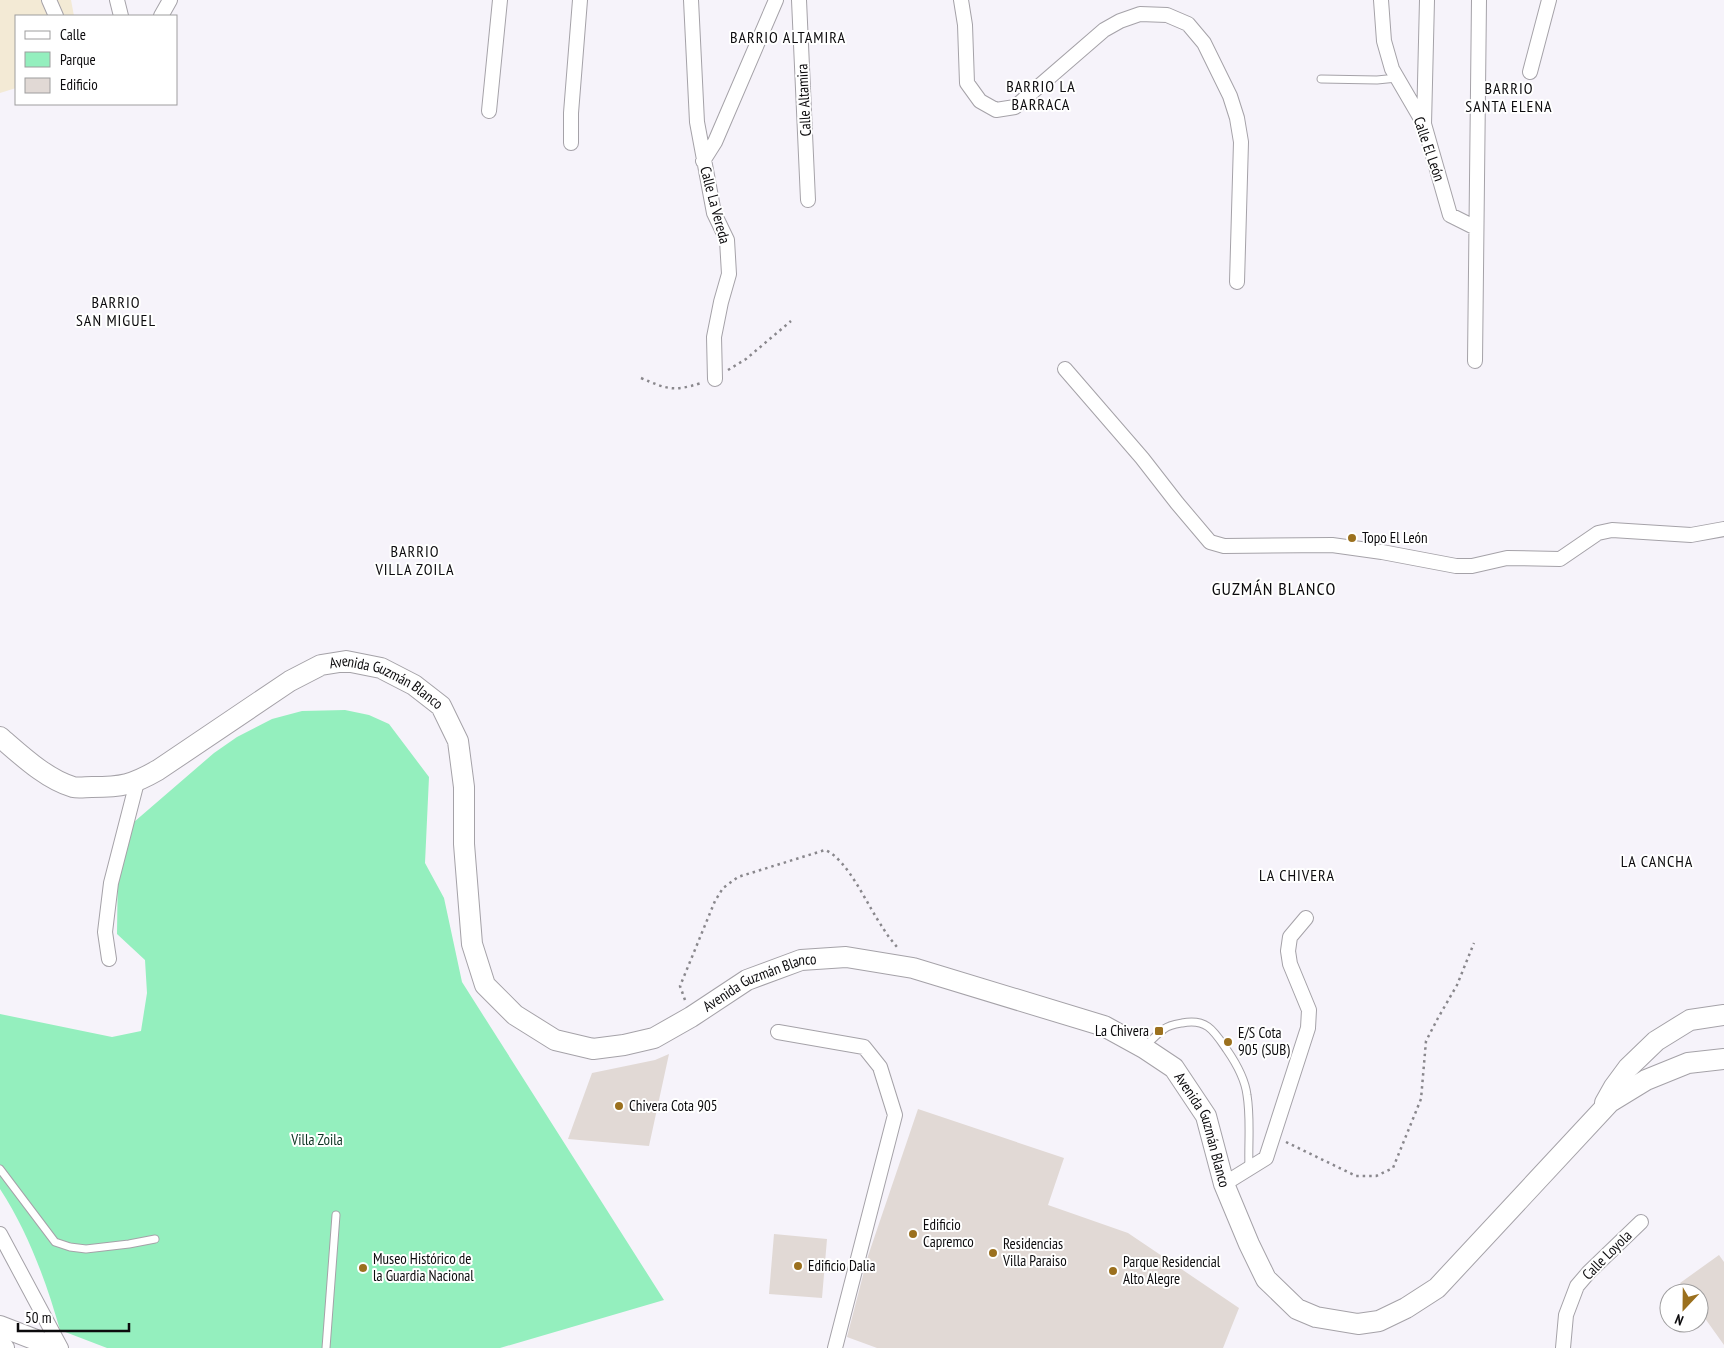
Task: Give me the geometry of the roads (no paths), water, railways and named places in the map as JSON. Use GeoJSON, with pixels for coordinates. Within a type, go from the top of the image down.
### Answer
{"type":"FeatureCollection","features":[{"type":"Feature","properties":{"kind":"street"},"geometry":{"type":"LineString","coordinates":[[49,0],[56,15]]}},
{"type":"Feature","properties":{"kind":"street"},"geometry":{"type":"LineString","coordinates":[[117,0],[121,15]]}},
{"type":"Feature","properties":{"kind":"street"},"geometry":{"type":"LineString","coordinates":[[161,15],[170,0]]}},
{"type":"Feature","properties":{"kind":"street"},"geometry":{"type":"LineString","coordinates":[[489,111],[500,0]]}},
{"type":"Feature","properties":{"kind":"street"},"geometry":{"type":"LineString","coordinates":[[572,143],[571,114],[580,0]]}},
{"type":"Feature","properties":{"kind":"street","name":"Calle La Vereda"},"geometry":{"type":"LineString","coordinates":[[691,0],[697,122],[714,213],[726,240],[729,274],[714,338],[715,379]]}},
{"type":"Feature","properties":{"kind":"street"},"geometry":{"type":"LineString","coordinates":[[703,161],[715,142],[776,0]]}},
{"type":"Feature","properties":{"kind":"street","name":"Calle Altamira"},"geometry":{"type":"LineString","coordinates":[[799,0],[808,200]]}},
{"type":"Feature","properties":{"kind":"street"},"geometry":{"type":"LineString","coordinates":[[961,0],[965,25],[967,83],[980,101],[996,110],[1015,108],[1104,30],[1120,21],[1140,14],[1153,14],[1167,16],[1188,24],[1204,43],[1230,96],[1237,118],[1241,142],[1237,282]]}},
{"type":"Feature","properties":{"kind":"street","name":"Calle El León"},"geometry":{"type":"LineString","coordinates":[[1381,0],[1384,41],[1392,69],[1424,124],[1450,215],[1476,228]]}},
{"type":"Feature","properties":{"kind":"street"},"geometry":{"type":"LineString","coordinates":[[1424,124],[1427,0]]}},
{"type":"Feature","properties":{"kind":"street"},"geometry":{"type":"LineString","coordinates":[[1475,361],[1480,0]]}},
{"type":"Feature","properties":{"kind":"street"},"geometry":{"type":"LineString","coordinates":[[1530,72],[1549,0]]}},
{"type":"Feature","properties":{"kind":"street"},"geometry":{"type":"LineString","coordinates":[[1065,369],[1142,458],[1177,504],[1210,542],[1217,544],[1236,546],[1332,546],[1382,552],[1456,566],[1472,566],[1507,558],[1560,559],[1598,533],[1612,530],[1691,535],[1724,529]]}},
{"type":"Feature","properties":{"kind":"street","name":"Avenida Guzmán Blanco"},"geometry":{"type":"LineString","coordinates":[[0,737],[47,775],[74,787],[114,787],[137,782],[158,770],[290,681],[321,665],[346,661],[381,668],[414,684],[441,706],[458,741],[464,787],[464,844],[472,944],[485,985],[515,1015],[555,1040],[593,1049],[624,1045],[654,1038],[691,1018],[747,980],[801,960],[846,957],[913,968],[1104,1026],[1144,1048],[1174,1068],[1206,1116],[1224,1184],[1266,1279],[1297,1308],[1316,1318],[1358,1324],[1379,1321],[1406,1308],[1437,1288],[1610,1102],[1646,1080],[1688,1063],[1724,1059]]}},
{"type":"Feature","properties":{"kind":"street"},"geometry":{"type":"LineString","coordinates":[[109,959],[105,932],[111,883],[137,782]]}},
{"type":"Feature","properties":{"kind":"street"},"geometry":{"type":"LineString","coordinates":[[1224,1184],[1266,1158],[1308,1028],[1309,1010],[1290,964],[1288,951],[1290,936],[1306,918]]}},
{"type":"Feature","properties":{"kind":"street","name":"Avenida Guzmán Blanco"},"geometry":{"type":"LineString","coordinates":[[1598,1116],[1614,1087],[1628,1068],[1656,1041],[1690,1020],[1724,1015]]}},
{"type":"Feature","properties":{"kind":"street"},"geometry":{"type":"LineString","coordinates":[[778,1032],[864,1048],[880,1067],[894,1115],[835,1348]]}},
{"type":"Feature","properties":{"kind":"street","name":"Calle Loyola"},"geometry":{"type":"LineString","coordinates":[[1563,1348],[1566,1315],[1577,1286],[1641,1222]]}},
{"type":"Feature","properties":{"kind":"street"},"geometry":{"type":"LineString","coordinates":[[0,1234],[59,1348]]}},
{"type":"Feature","properties":{"kind":"street"},"geometry":{"type":"LineString","coordinates":[[0,1326],[59,1348]]}},
{"type":"Feature","properties":{"kind":"street"},"geometry":{"type":"LineString","coordinates":[[0,1346],[4,1348]]}},
{"type":"Feature","properties":{"kind":"lane"},"geometry":{"type":"LineString","coordinates":[[1321,79],[1377,80],[1397,78]]}},
{"type":"Feature","properties":{"kind":"lane"},"geometry":{"type":"LineString","coordinates":[[1144,1048],[1164,1028],[1187,1022],[1199,1021],[1217,1036],[1233,1059],[1244,1082],[1247,1095],[1249,1168]]}},
{"type":"Feature","properties":{"kind":"lane"},"geometry":{"type":"LineString","coordinates":[[0,1169],[55,1242],[70,1247],[86,1249],[155,1239]]}},
{"type":"Feature","properties":{"kind":"lane"},"geometry":{"type":"LineString","coordinates":[[326,1348],[336,1215]]}},
{"type":"Feature","properties":{"kind":"place","name":"Topo El León"},"geometry":{"type":"Point","coordinates":[1352,538]}},
{"type":"Feature","properties":{"kind":"place","name":"La Chivera"},"geometry":{"type":"Point","coordinates":[1159,1031]}},
{"type":"Feature","properties":{"kind":"place","name":"E/S Cota 905 (SUB)"},"geometry":{"type":"Point","coordinates":[1228,1042]}},
{"type":"Feature","properties":{"kind":"place","name":"Chivera Cota 905"},"geometry":{"type":"Point","coordinates":[619,1106]}},
{"type":"Feature","properties":{"kind":"place","name":"Edificio Capremco"},"geometry":{"type":"Point","coordinates":[913,1234]}},
{"type":"Feature","properties":{"kind":"place","name":"Residencias Villa Paraiso"},"geometry":{"type":"Point","coordinates":[993,1253]}},
{"type":"Feature","properties":{"kind":"place","name":"Edificio Dalia"},"geometry":{"type":"Point","coordinates":[798,1266]}},
{"type":"Feature","properties":{"kind":"place","name":"Museo Histórico de la Guardia Nacional"},"geometry":{"type":"Point","coordinates":[363,1268]}},
{"type":"Feature","properties":{"kind":"place","name":"Parque Residencial Alto Alegre"},"geometry":{"type":"Point","coordinates":[1113,1271]}},
{"type":"Feature","properties":{"kind":"district","name":"BARRIO ALTAMIRA"},"geometry":{"type":"Point","coordinates":[788,37]}},
{"type":"Feature","properties":{"kind":"district","name":"BARRIO LA BARRACA"},"geometry":{"type":"Point","coordinates":[1041,95]}},
{"type":"Feature","properties":{"kind":"district","name":"BARRIO SANTA ELENA"},"geometry":{"type":"Point","coordinates":[1509,97]}},
{"type":"Feature","properties":{"kind":"district","name":"BARRIO SAN MIGUEL"},"geometry":{"type":"Point","coordinates":[116,311]}},
{"type":"Feature","properties":{"kind":"district","name":"BARRIO VILLA ZOILA"},"geometry":{"type":"Point","coordinates":[415,560]}},
{"type":"Feature","properties":{"kind":"district","name":"GUZMÁN BLANCO"},"geometry":{"type":"Point","coordinates":[1274,589]}},
{"type":"Feature","properties":{"kind":"district","name":"LA CANCHA"},"geometry":{"type":"Point","coordinates":[1657,861]}},
{"type":"Feature","properties":{"kind":"district","name":"LA CHIVERA"},"geometry":{"type":"Point","coordinates":[1297,875]}},
{"type":"Feature","properties":{"kind":"park label","name":"Villa Zoila"},"geometry":{"type":"Point","coordinates":[317,1140]}}]}
